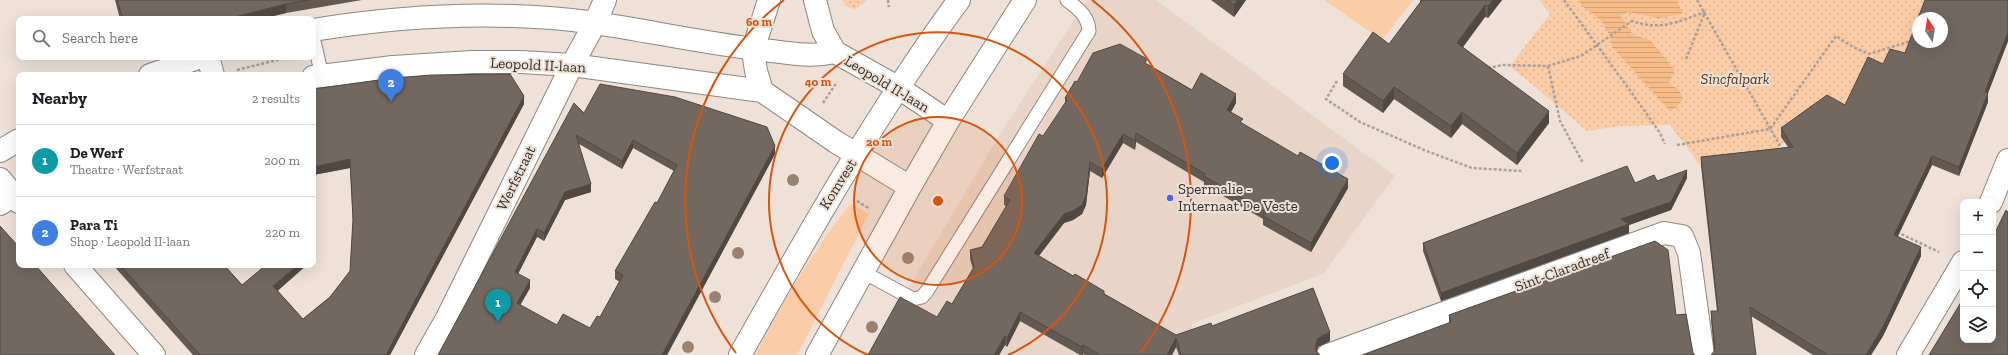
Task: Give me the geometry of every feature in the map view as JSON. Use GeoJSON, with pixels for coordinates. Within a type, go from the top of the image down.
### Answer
{"type":"FeatureCollection","features":[{"type":"Feature","properties":{"kind":"street","name":"Werfstraat"},"geometry":{"type":"LineString","coordinates":[[426,355],[446,320],[572,65],[595,23],[605,0]]}},
{"type":"Feature","properties":{"kind":"street"},"geometry":{"type":"LineString","coordinates":[[762,92],[756,71],[754,50],[768,0]]}},
{"type":"Feature","properties":{"kind":"street"},"geometry":{"type":"LineString","coordinates":[[815,0],[823,31],[835,52]]}},
{"type":"Feature","properties":{"kind":"street","name":"Komvest"},"geometry":{"type":"LineString","coordinates":[[740,355],[816,220],[856,155],[899,88],[959,0]]}},
{"type":"Feature","properties":{"kind":"street"},"geometry":{"type":"LineString","coordinates":[[817,355],[948,121],[1025,0]]}},
{"type":"Feature","properties":{"kind":"street","name":"Leopold II-laan"},"geometry":{"type":"LineString","coordinates":[[316,30],[368,21],[480,15],[532,17],[595,23],[754,50],[818,56],[835,52],[899,88],[948,121]]}},
{"type":"Feature","properties":{"kind":"street"},"geometry":{"type":"LineString","coordinates":[[158,72],[192,60]]}},
{"type":"Feature","properties":{"kind":"street"},"geometry":{"type":"LineString","coordinates":[[209,60],[213,72]]}},
{"type":"Feature","properties":{"kind":"street","name":"Leopold II-laan"},"geometry":{"type":"LineString","coordinates":[[317,77],[392,67],[472,62],[572,65],[762,92],[856,155],[910,187]]}},
{"type":"Feature","properties":{"kind":"street"},"geometry":{"type":"LineString","coordinates":[[0,152],[16,142]]}},
{"type":"Feature","properties":{"kind":"street"},"geometry":{"type":"LineString","coordinates":[[1992,199],[2008,160]]}},
{"type":"Feature","properties":{"kind":"street","name":"Sint-Claradreef"},"geometry":{"type":"LineString","coordinates":[[1328,355],[1664,233],[1682,236],[1689,253],[1703,355]]}},
{"type":"Feature","properties":{"kind":"street"},"geometry":{"type":"LineString","coordinates":[[1908,355],[1960,267]]}},
{"type":"Feature","properties":{"kind":"street"},"geometry":{"type":"LineString","coordinates":[[77,268],[154,355]]}},
{"type":"Feature","properties":{"kind":"lane"},"geometry":{"type":"LineString","coordinates":[[863,272],[913,299],[922,297],[927,291],[1089,31],[1089,22],[1084,14],[1067,0]]}},
{"type":"Feature","properties":{"kind":"lane"},"geometry":{"type":"LineString","coordinates":[[315,60],[317,77]]}},
{"type":"Feature","properties":{"kind":"path"},"geometry":{"type":"LineString","coordinates":[[888,0],[889,7]]}},
{"type":"Feature","properties":{"kind":"path"},"geometry":{"type":"LineString","coordinates":[[1564,0],[1660,133],[1665,144]]}},
{"type":"Feature","properties":{"kind":"path"},"geometry":{"type":"LineString","coordinates":[[1697,0],[1785,154]]}},
{"type":"Feature","properties":{"kind":"path"},"geometry":{"type":"LineString","coordinates":[[1480,70],[1503,65],[1548,66],[1581,56],[1632,20],[1648,26],[1675,23],[1705,12]]}},
{"type":"Feature","properties":{"kind":"path"},"geometry":{"type":"LineString","coordinates":[[1686,59],[1705,12]]}},
{"type":"Feature","properties":{"kind":"path"},"geometry":{"type":"LineString","coordinates":[[1677,145],[1770,129],[1836,36],[1853,48],[1869,54],[1912,40]]}},
{"type":"Feature","properties":{"kind":"path"},"geometry":{"type":"LineString","coordinates":[[235,71],[277,60]]}},
{"type":"Feature","properties":{"kind":"path"},"geometry":{"type":"LineString","coordinates":[[1548,66],[1560,121],[1583,163]]}},
{"type":"Feature","properties":{"kind":"path"},"geometry":{"type":"LineString","coordinates":[[822,104],[839,80]]}},
{"type":"Feature","properties":{"kind":"path"},"geometry":{"type":"LineString","coordinates":[[1337,81],[1326,99],[1360,122],[1424,150],[1472,168],[1522,171]]}},
{"type":"Feature","properties":{"kind":"path"},"geometry":{"type":"LineString","coordinates":[[853,198],[870,209]]}},
{"type":"Feature","properties":{"kind":"path"},"geometry":{"type":"LineString","coordinates":[[1894,230],[1960,261]]}},
{"type":"Feature","properties":{"kind":"shaded area","name":"Spermalie - Internaat De Veste"},"geometry":{"type":"Polygon","coordinates":[[[1087,0],[1156,0],[1395,176],[1323,274],[1191,324],[1201,355],[872,355],[904,295],[1002,131],[1087,0]]]}},
{"type":"Feature","properties":{"kind":"shaded area"},"geometry":{"type":"Polygon","coordinates":[[[1579,0],[1677,0],[1683,14],[1658,18],[1628,12],[1620,15],[1633,35],[1650,40],[1675,70],[1669,83],[1679,90],[1683,99],[1676,108],[1669,110],[1612,47],[1611,40],[1602,23],[1583,6],[1579,0]]]}},
{"type":"Feature","properties":{"kind":"green space"},"geometry":{"type":"Polygon","coordinates":[[[842,0],[867,0],[855,10],[845,5],[842,0]]]}},
{"type":"Feature","properties":{"kind":"green space"},"geometry":{"type":"Polygon","coordinates":[[[1324,0],[1413,0],[1382,40],[1324,0]]]}},
{"type":"Feature","properties":{"kind":"green space","name":"Sincfalpark"},"geometry":{"type":"Polygon","coordinates":[[[1539,0],[1929,0],[1924,12],[1912,12],[1912,44],[1905,62],[1845,114],[1827,104],[1768,157],[1701,166],[1670,125],[1621,126],[1587,131],[1510,66],[1550,14],[1539,0]]]}},
{"type":"Feature","properties":{"kind":"green space"},"geometry":{"type":"Polygon","coordinates":[[[851,204],[869,214],[797,355],[755,355],[811,258],[851,204]]]}},
{"type":"Feature","properties":{"kind":"building"},"geometry":{"type":"Polygon","coordinates":[[[117,0],[309,0],[286,4],[239,16],[122,16],[117,0]]]}},
{"type":"Feature","properties":{"kind":"building"},"geometry":{"type":"Polygon","coordinates":[[[1227,0],[1238,0],[1234,5],[1227,0]]]}},
{"type":"Feature","properties":{"kind":"building"},"geometry":{"type":"Polygon","coordinates":[[[1422,0],[1493,0],[1488,6],[1485,5],[1457,43],[1549,111],[1517,153],[1462,112],[1451,126],[1394,87],[1383,101],[1343,74],[1373,32],[1389,44],[1422,0]]]}},
{"type":"Feature","properties":{"kind":"building"},"geometry":{"type":"Polygon","coordinates":[[[1925,0],[2008,0],[2008,32],[1985,92],[1988,93],[1959,167],[1932,156],[1894,235],[1921,247],[1883,327],[1866,355],[1828,355],[1750,307],[1756,355],[1711,355],[1715,350],[1711,311],[1718,311],[1701,157],[1793,147],[1781,128],[1827,95],[1845,105],[1868,57],[1883,64],[1890,49],[1905,53],[1912,35],[1912,48],[1948,48],[1948,12],[1920,12],[1925,0]]]}},
{"type":"Feature","properties":{"kind":"building"},"geometry":{"type":"Polygon","coordinates":[[[1120,44],[1147,59],[1145,63],[1192,90],[1201,73],[1236,94],[1227,110],[1243,119],[1240,122],[1298,156],[1300,152],[1348,179],[1311,243],[1263,216],[1266,212],[1204,176],[1205,174],[1136,133],[1135,141],[1123,134],[1102,169],[1090,162],[1086,196],[1082,205],[1073,211],[1064,214],[1034,253],[1073,276],[1075,274],[1104,291],[1104,294],[1176,335],[1211,323],[1212,326],[1313,288],[1330,332],[1318,338],[1316,351],[1320,355],[1181,355],[1176,338],[1167,355],[1100,355],[1083,345],[1082,347],[1020,312],[1007,338],[1005,336],[994,355],[868,355],[900,297],[937,317],[947,301],[952,304],[974,267],[970,250],[982,247],[1010,200],[1004,196],[1039,134],[1043,136],[1067,100],[1065,98],[1075,81],[1077,82],[1093,53],[1120,44]]]}},
{"type":"Feature","properties":{"kind":"building"},"geometry":{"type":"Polygon","coordinates":[[[510,74],[524,96],[386,355],[200,355],[123,268],[227,268],[242,285],[262,268],[294,268],[273,286],[303,319],[330,297],[350,271],[353,219],[350,159],[316,166],[316,89],[393,78],[432,75],[510,74]]]}},
{"type":"Feature","properties":{"kind":"building"},"geometry":{"type":"Polygon","coordinates":[[[600,84],[675,97],[767,127],[775,146],[662,355],[438,355],[574,103],[584,113],[600,84]],[[576,135],[591,184],[565,192],[544,233],[537,229],[515,272],[530,280],[517,303],[557,325],[563,314],[590,328],[597,316],[600,317],[623,275],[615,271],[655,202],[657,203],[677,165],[633,140],[622,161],[576,135]]]}},
{"type":"Feature","properties":{"kind":"building"},"geometry":{"type":"Polygon","coordinates":[[[1627,166],[1635,183],[1654,175],[1657,181],[1687,170],[1671,202],[1621,219],[1629,224],[1441,293],[1423,243],[1627,166]]]}},
{"type":"Feature","properties":{"kind":"building"},"geometry":{"type":"Polygon","coordinates":[[[2006,210],[2008,212],[2008,355],[1929,355],[1960,304],[1960,343],[1996,343],[1996,231],[2006,210]]]}},
{"type":"Feature","properties":{"kind":"building"},"geometry":{"type":"Polygon","coordinates":[[[0,226],[16,244],[16,268],[38,268],[115,355],[0,355],[0,226]]]}},
{"type":"Feature","properties":{"kind":"building"},"geometry":{"type":"Polygon","coordinates":[[[1655,241],[1668,250],[1676,315],[1686,314],[1693,353],[1695,355],[1363,355],[1451,322],[1449,315],[1655,241]]]}},
{"type":"Feature","properties":{"kind":"place","name":"Para Ti"},"geometry":{"type":"Point","coordinates":[391,102]}},
{"type":"Feature","properties":{"kind":"place","name":"Spermalie - Internaat De Veste"},"geometry":{"type":"Point","coordinates":[1170,198]}},
{"type":"Feature","properties":{"kind":"place","name":"De Werf"},"geometry":{"type":"Point","coordinates":[498,322]}}]}
